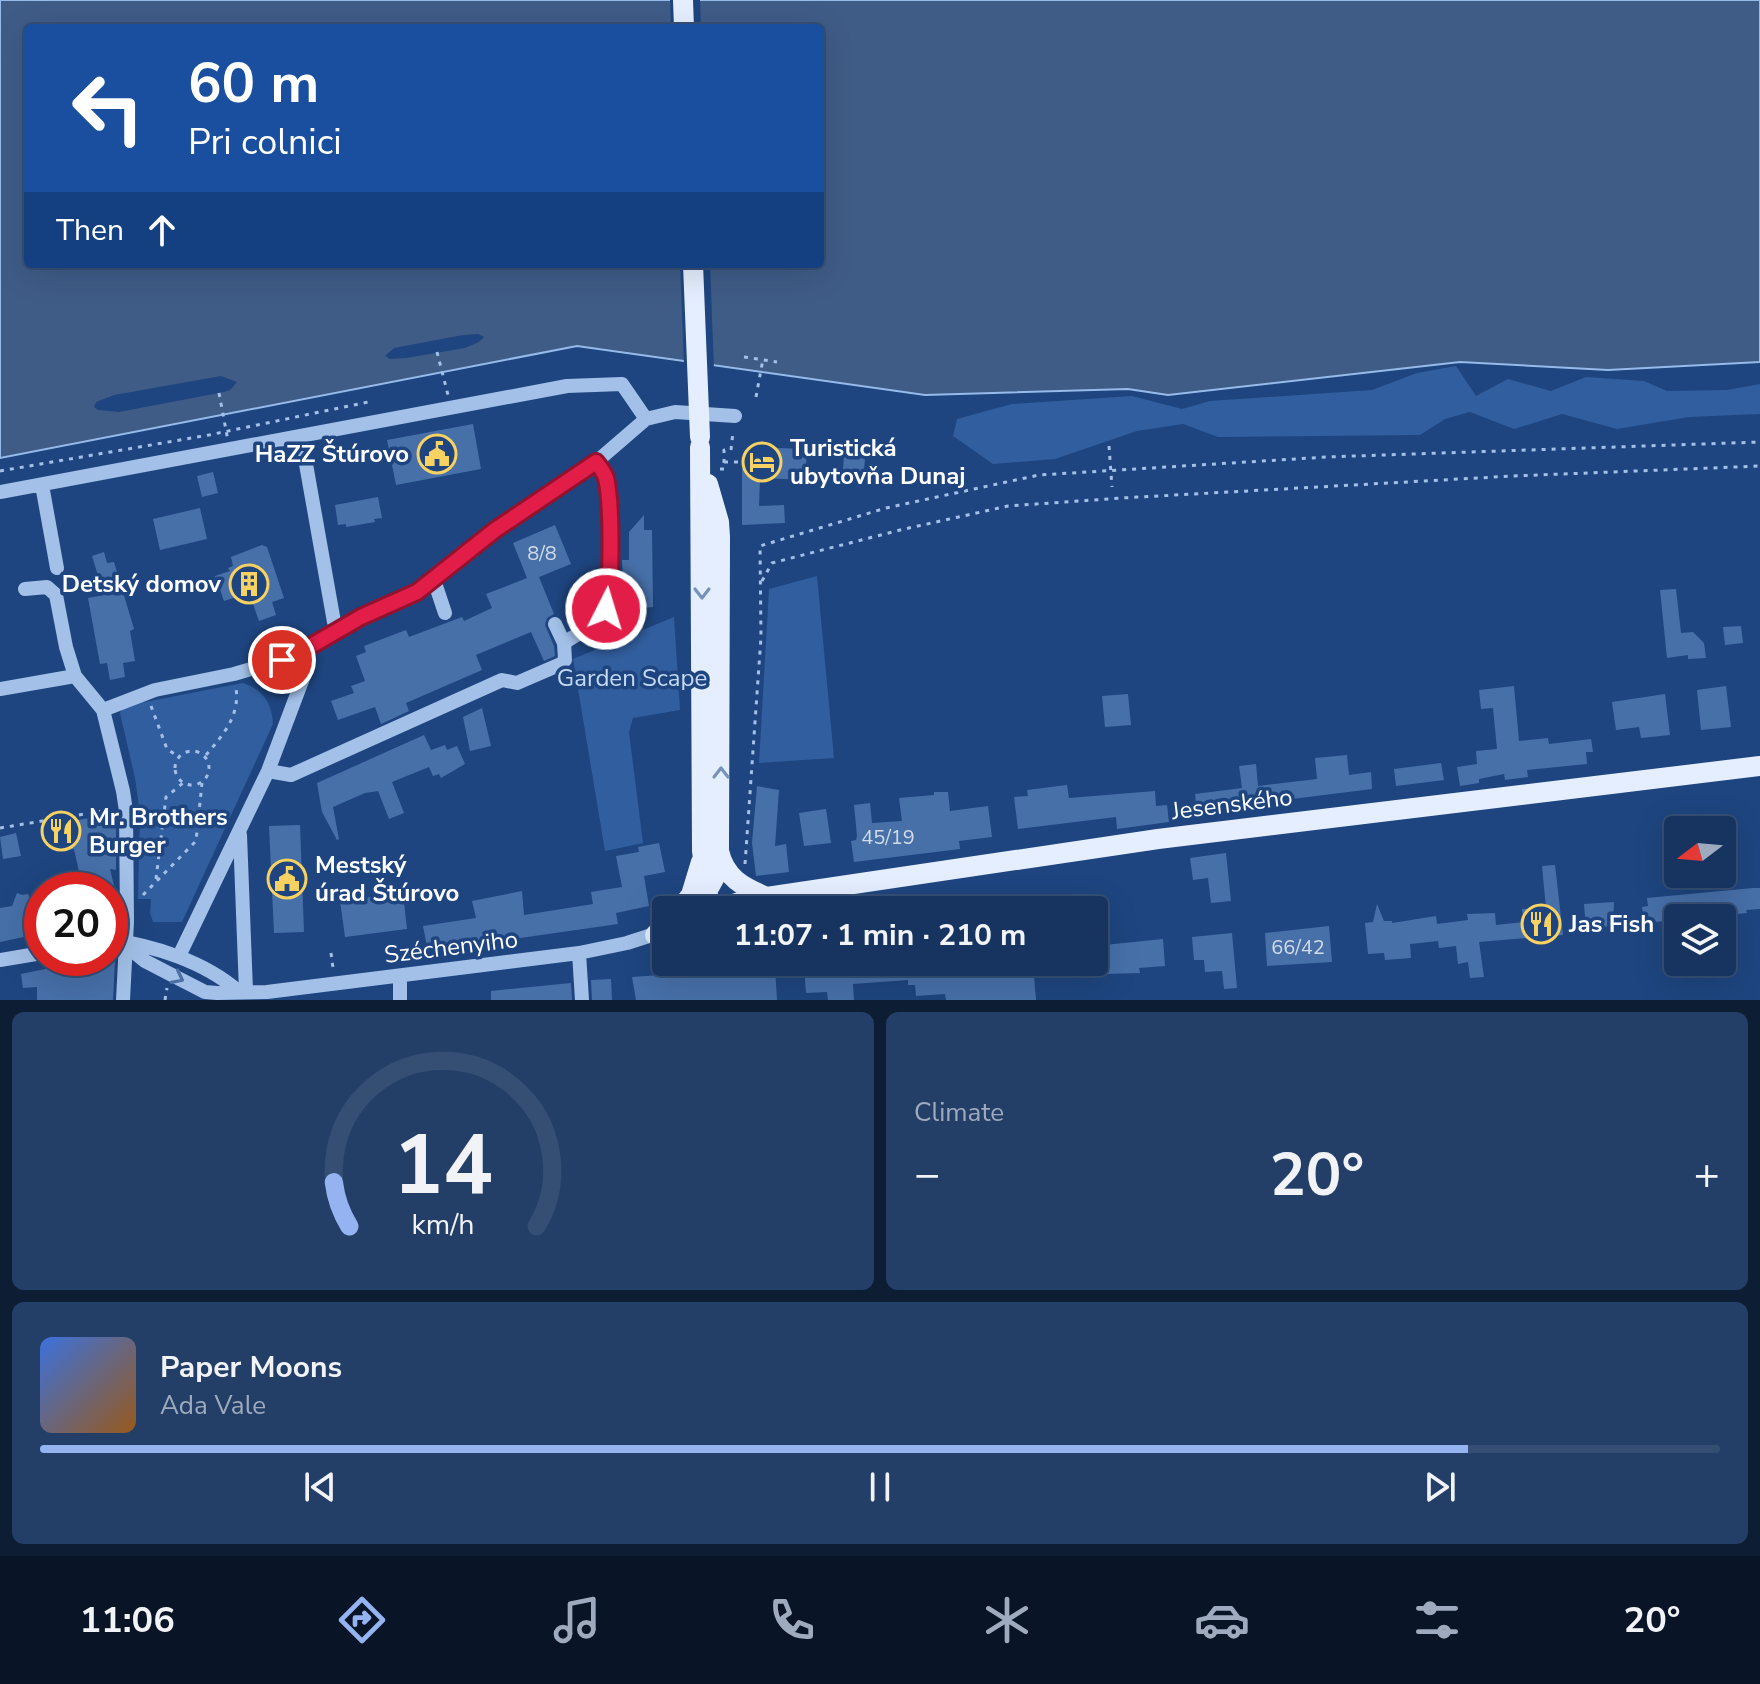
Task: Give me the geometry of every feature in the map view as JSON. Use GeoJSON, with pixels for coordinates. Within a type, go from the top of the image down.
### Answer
{"type":"FeatureCollection","features":[{"type":"Feature","properties":{"kind":"main road"},"geometry":{"type":"LineString","coordinates":[[683,0],[684,24]]}},
{"type":"Feature","properties":{"kind":"main road"},"geometry":{"type":"LineString","coordinates":[[693,268],[711,851],[710,896]]}},
{"type":"Feature","properties":{"kind":"main road","name":"Jesenského"},"geometry":{"type":"LineString","coordinates":[[774,896],[1158,839],[1760,766]]}},
{"type":"Feature","properties":{"kind":"main road"},"geometry":{"type":"LineString","coordinates":[[711,851],[735,880],[765,896]]}},
{"type":"Feature","properties":{"kind":"main road"},"geometry":{"type":"LineString","coordinates":[[690,896],[711,851]]}},
{"type":"Feature","properties":{"kind":"street"},"geometry":{"type":"LineString","coordinates":[[0,492],[567,386],[622,384],[646,419]]}},
{"type":"Feature","properties":{"kind":"street"},"geometry":{"type":"LineString","coordinates":[[103,710],[139,694],[234,674],[304,650],[335,626],[396,603],[434,580],[495,530],[596,462],[646,419],[675,412],[735,416]]}},
{"type":"Feature","properties":{"kind":"street"},"geometry":{"type":"LineString","coordinates":[[301,436],[335,626]]}},
{"type":"Feature","properties":{"kind":"street"},"geometry":{"type":"LineString","coordinates":[[564,643],[599,619],[606,609],[610,592],[608,491],[605,474],[596,462]]}},
{"type":"Feature","properties":{"kind":"street"},"geometry":{"type":"LineString","coordinates":[[42,485],[57,568]]}},
{"type":"Feature","properties":{"kind":"street"},"geometry":{"type":"LineString","coordinates":[[434,580],[445,613]]}},
{"type":"Feature","properties":{"kind":"street"},"geometry":{"type":"LineString","coordinates":[[25,589],[47,587],[56,595],[75,676],[103,710],[126,811],[127,872]]}},
{"type":"Feature","properties":{"kind":"street"},"geometry":{"type":"LineString","coordinates":[[268,771],[291,775],[502,680],[517,683],[561,664],[565,660],[564,643],[555,624]]}},
{"type":"Feature","properties":{"kind":"street"},"geometry":{"type":"LineString","coordinates":[[180,954],[268,771],[308,665],[304,650]]}},
{"type":"Feature","properties":{"kind":"street"},"geometry":{"type":"LineString","coordinates":[[0,689],[75,676]]}},
{"type":"Feature","properties":{"kind":"street"},"geometry":{"type":"LineString","coordinates":[[240,831],[242,991]]}},
{"type":"Feature","properties":{"kind":"street","name":"Széchenyiho"},"geometry":{"type":"LineString","coordinates":[[204,996],[242,991],[267,992],[579,953],[652,933]]}},
{"type":"Feature","properties":{"kind":"street"},"geometry":{"type":"LineString","coordinates":[[128,944],[164,952],[242,991]]}},
{"type":"Feature","properties":{"kind":"street"},"geometry":{"type":"LineString","coordinates":[[128,949],[204,996]]}},
{"type":"Feature","properties":{"kind":"street"},"geometry":{"type":"LineString","coordinates":[[579,953],[582,1000]]}},
{"type":"Feature","properties":{"kind":"street"},"geometry":{"type":"LineString","coordinates":[[0,960],[24,956]]}},
{"type":"Feature","properties":{"kind":"street"},"geometry":{"type":"LineString","coordinates":[[121,976],[123,1000]]}},
{"type":"Feature","properties":{"kind":"street"},"geometry":{"type":"LineString","coordinates":[[400,976],[400,1000]]}},
{"type":"Feature","properties":{"kind":"path"},"geometry":{"type":"LineString","coordinates":[[437,352],[449,399]]}},
{"type":"Feature","properties":{"kind":"path"},"geometry":{"type":"LineString","coordinates":[[744,357],[777,362]]}},
{"type":"Feature","properties":{"kind":"path"},"geometry":{"type":"LineString","coordinates":[[756,397],[763,359]]}},
{"type":"Feature","properties":{"kind":"path"},"geometry":{"type":"LineString","coordinates":[[219,393],[228,441]]}},
{"type":"Feature","properties":{"kind":"path"},"geometry":{"type":"LineString","coordinates":[[0,471],[209,435],[373,401]]}},
{"type":"Feature","properties":{"kind":"path"},"geometry":{"type":"LineString","coordinates":[[714,470],[724,469],[724,450],[731,450],[735,416]]}},
{"type":"Feature","properties":{"kind":"path"},"geometry":{"type":"LineString","coordinates":[[745,874],[760,653],[760,546],[886,508],[1039,475],[1326,457],[1760,442]]}},
{"type":"Feature","properties":{"kind":"path"},"geometry":{"type":"LineString","coordinates":[[1109,446],[1112,487]]}},
{"type":"Feature","properties":{"kind":"path"},"geometry":{"type":"LineString","coordinates":[[724,462],[750,462]]}},
{"type":"Feature","properties":{"kind":"path"},"geometry":{"type":"LineString","coordinates":[[760,585],[772,563],[1008,506],[1497,477],[1760,466]]}},
{"type":"Feature","properties":{"kind":"path"},"geometry":{"type":"LineString","coordinates":[[205,756],[231,725],[237,697],[236,684]]}},
{"type":"Feature","properties":{"kind":"path"},"geometry":{"type":"LineString","coordinates":[[149,700],[167,749],[179,757]]}},
{"type":"Feature","properties":{"kind":"path"},"geometry":{"type":"LineString","coordinates":[[187,751],[197,751],[205,756],[210,765],[209,775],[202,783],[192,786],[183,783],[176,775],[174,766],[179,757],[187,751]]}},
{"type":"Feature","properties":{"kind":"path"},"geometry":{"type":"LineString","coordinates":[[156,882],[166,797],[183,783]]}},
{"type":"Feature","properties":{"kind":"path"},"geometry":{"type":"LineString","coordinates":[[135,903],[196,841],[202,783]]}},
{"type":"Feature","properties":{"kind":"path"},"geometry":{"type":"LineString","coordinates":[[0,828],[118,811]]}},
{"type":"Feature","properties":{"kind":"path"},"geometry":{"type":"LineString","coordinates":[[199,811],[240,831]]}},
{"type":"Feature","properties":{"kind":"path"},"geometry":{"type":"LineString","coordinates":[[331,953],[333,968]]}},
{"type":"Feature","properties":{"kind":"green space"},"geometry":{"type":"Polygon","coordinates":[[[1456,366],[1476,396],[1508,379],[1551,391],[1586,377],[1644,381],[1667,391],[1727,390],[1760,384],[1760,414],[1689,417],[1617,429],[1562,414],[1514,429],[1470,412],[1445,419],[1420,435],[1218,437],[1183,424],[1137,431],[1055,459],[993,464],[953,436],[957,419],[1012,404],[1132,396],[1182,409],[1210,401],[1372,390],[1417,373],[1456,366]]]}},
{"type":"Feature","properties":{"kind":"green space"},"geometry":{"type":"Polygon","coordinates":[[[817,576],[834,758],[759,763],[769,589],[817,576]]]}},
{"type":"Feature","properties":{"kind":"green space","name":"Garden Scape"},"geometry":{"type":"Polygon","coordinates":[[[674,617],[680,710],[633,718],[629,732],[643,843],[605,851],[573,659],[674,617]]]}},
{"type":"Feature","properties":{"kind":"green space"},"geometry":{"type":"Polygon","coordinates":[[[243,683],[265,698],[273,724],[182,922],[153,922],[151,899],[138,899],[140,813],[120,713],[124,706],[243,683]]]}},
{"type":"Feature","properties":{"kind":"shaded area"},"geometry":{"type":"Polygon","coordinates":[[[0,0],[1760,0],[1760,362],[1608,370],[1460,362],[1168,395],[1128,389],[925,395],[577,346],[0,458],[0,0]]]}},
{"type":"Feature","properties":{"kind":"pier"},"geometry":{"type":"Polygon","coordinates":[[[670,0],[700,0],[701,24],[671,24],[670,0]]]}},
{"type":"Feature","properties":{"kind":"pier"},"geometry":{"type":"Polygon","coordinates":[[[680,268],[710,268],[714,369],[684,365],[680,268]]]}},
{"type":"Feature","properties":{"kind":"pier"},"geometry":{"type":"Polygon","coordinates":[[[478,334],[484,337],[465,348],[406,358],[390,359],[385,356],[394,348],[478,334]]]}},
{"type":"Feature","properties":{"kind":"pier"},"geometry":{"type":"Polygon","coordinates":[[[221,376],[237,382],[224,392],[119,412],[94,407],[96,402],[114,395],[221,376]]]}},
{"type":"Feature","properties":{"kind":"building"},"geometry":{"type":"Polygon","coordinates":[[[473,424],[481,469],[396,485],[387,440],[473,424]]]}},
{"type":"Feature","properties":{"kind":"building"},"geometry":{"type":"Polygon","coordinates":[[[751,447],[807,449],[805,480],[760,478],[759,506],[784,505],[785,523],[742,525],[742,468],[750,468],[751,447]]]}},
{"type":"Feature","properties":{"kind":"building"},"geometry":{"type":"Polygon","coordinates":[[[844,456],[865,458],[863,482],[842,482],[844,456]]]}},
{"type":"Feature","properties":{"kind":"building"},"geometry":{"type":"Polygon","coordinates":[[[213,472],[218,493],[202,497],[197,476],[213,472]]]}},
{"type":"Feature","properties":{"kind":"building"},"geometry":{"type":"Polygon","coordinates":[[[378,497],[382,518],[346,527],[346,524],[338,525],[335,505],[378,497]]]}},
{"type":"Feature","properties":{"kind":"building"},"geometry":{"type":"Polygon","coordinates":[[[200,508],[207,539],[160,550],[153,519],[200,508]]]}},
{"type":"Feature","properties":{"kind":"building"},"geometry":{"type":"Polygon","coordinates":[[[644,515],[644,530],[652,530],[653,607],[629,609],[629,579],[623,579],[622,560],[629,560],[629,532],[644,515]]]}},
{"type":"Feature","properties":{"kind":"building"},"geometry":{"type":"Polygon","coordinates":[[[555,525],[571,564],[539,577],[554,614],[547,618],[545,625],[555,656],[544,661],[531,632],[476,655],[482,670],[406,703],[409,711],[381,724],[375,707],[338,720],[331,701],[354,693],[351,686],[365,681],[356,656],[366,652],[364,646],[406,630],[409,637],[462,617],[464,621],[492,608],[486,594],[527,578],[513,543],[555,525]]]}},
{"type":"Feature","properties":{"kind":"building","name":"Detský domov"},"geometry":{"type":"Polygon","coordinates":[[[262,545],[267,547],[284,598],[272,602],[276,615],[259,621],[249,593],[224,601],[215,576],[230,571],[228,568],[233,566],[231,557],[262,545]]]}},
{"type":"Feature","properties":{"kind":"building"},"geometry":{"type":"Polygon","coordinates":[[[104,552],[107,563],[114,562],[134,629],[130,631],[135,661],[123,663],[125,677],[110,680],[107,663],[100,664],[88,598],[104,595],[92,556],[104,552]]]}},
{"type":"Feature","properties":{"kind":"building"},"geometry":{"type":"Polygon","coordinates":[[[1676,589],[1681,633],[1693,632],[1704,643],[1706,658],[1688,659],[1688,655],[1667,658],[1660,590],[1676,589]]]}},
{"type":"Feature","properties":{"kind":"building"},"geometry":{"type":"Polygon","coordinates":[[[1741,626],[1743,643],[1725,645],[1723,627],[1741,626]]]}},
{"type":"Feature","properties":{"kind":"building"},"geometry":{"type":"Polygon","coordinates":[[[1514,686],[1519,741],[1548,738],[1549,744],[1591,739],[1593,752],[1586,752],[1587,764],[1527,770],[1528,777],[1505,780],[1504,774],[1460,786],[1457,767],[1477,764],[1476,751],[1497,749],[1493,708],[1481,709],[1479,690],[1514,686]]]}},
{"type":"Feature","properties":{"kind":"building"},"geometry":{"type":"Polygon","coordinates":[[[1726,686],[1731,727],[1701,730],[1697,690],[1726,686]]]}},
{"type":"Feature","properties":{"kind":"building"},"geometry":{"type":"Polygon","coordinates":[[[1128,694],[1131,725],[1105,727],[1102,696],[1128,694]]]}},
{"type":"Feature","properties":{"kind":"building"},"geometry":{"type":"Polygon","coordinates":[[[1665,694],[1670,735],[1641,738],[1639,727],[1616,730],[1612,702],[1665,694]]]}},
{"type":"Feature","properties":{"kind":"building"},"geometry":{"type":"Polygon","coordinates":[[[482,708],[491,746],[470,751],[463,717],[482,708]]]}},
{"type":"Feature","properties":{"kind":"building"},"geometry":{"type":"Polygon","coordinates":[[[424,735],[431,750],[445,745],[447,750],[457,746],[465,764],[441,778],[439,774],[433,776],[429,767],[392,782],[404,813],[389,819],[378,791],[365,793],[333,807],[337,840],[322,812],[317,783],[424,735]]]}},
{"type":"Feature","properties":{"kind":"building"},"geometry":{"type":"Polygon","coordinates":[[[1347,755],[1349,775],[1371,772],[1372,789],[1197,811],[1195,794],[1242,788],[1239,766],[1256,764],[1258,786],[1317,779],[1315,758],[1347,755]]]}},
{"type":"Feature","properties":{"kind":"building"},"geometry":{"type":"Polygon","coordinates":[[[1441,763],[1444,780],[1396,786],[1394,769],[1441,763]]]}},
{"type":"Feature","properties":{"kind":"building"},"geometry":{"type":"Polygon","coordinates":[[[1067,785],[1069,798],[1155,791],[1156,806],[1167,805],[1169,822],[1117,829],[1116,817],[1018,829],[1014,797],[1028,796],[1027,790],[1067,785]]]}},
{"type":"Feature","properties":{"kind":"building"},"geometry":{"type":"Polygon","coordinates":[[[757,786],[779,790],[775,846],[786,844],[789,872],[756,876],[752,843],[757,786]]]}},
{"type":"Feature","properties":{"kind":"building"},"geometry":{"type":"Polygon","coordinates":[[[934,792],[948,792],[950,811],[988,806],[992,837],[959,841],[960,849],[854,862],[851,841],[856,840],[857,836],[854,805],[870,803],[872,823],[902,821],[899,798],[934,795],[934,792]]]}},
{"type":"Feature","properties":{"kind":"building"},"geometry":{"type":"Polygon","coordinates":[[[826,809],[831,843],[804,846],[799,813],[826,809]]]}},
{"type":"Feature","properties":{"kind":"building"},"geometry":{"type":"Polygon","coordinates":[[[113,814],[116,870],[79,872],[74,849],[65,851],[63,838],[53,840],[49,825],[113,814]]]}},
{"type":"Feature","properties":{"kind":"building","name":"Mestský úrad Štúrovo"},"geometry":{"type":"Polygon","coordinates":[[[300,825],[304,932],[274,933],[269,826],[300,825]]]}},
{"type":"Feature","properties":{"kind":"building"},"geometry":{"type":"Polygon","coordinates":[[[16,833],[21,856],[3,859],[0,837],[16,833]]]}},
{"type":"Feature","properties":{"kind":"building"},"geometry":{"type":"Polygon","coordinates":[[[659,843],[665,872],[644,876],[649,906],[616,913],[618,924],[428,951],[423,926],[476,918],[472,901],[522,891],[524,915],[593,904],[591,892],[622,887],[616,856],[639,852],[638,847],[659,843]]]}},
{"type":"Feature","properties":{"kind":"building"},"geometry":{"type":"Polygon","coordinates":[[[1226,853],[1231,901],[1211,903],[1208,878],[1193,880],[1190,858],[1226,853]]]}},
{"type":"Feature","properties":{"kind":"building"},"geometry":{"type":"Polygon","coordinates":[[[1555,865],[1563,935],[1479,942],[1484,977],[1470,978],[1468,962],[1458,964],[1456,946],[1439,948],[1438,941],[1410,944],[1411,958],[1385,960],[1384,953],[1368,954],[1365,923],[1373,922],[1377,904],[1384,921],[1392,923],[1436,916],[1437,924],[1468,920],[1467,914],[1495,913],[1496,925],[1524,922],[1522,909],[1546,908],[1542,866],[1555,865]]]}},
{"type":"Feature","properties":{"kind":"building"},"geometry":{"type":"Polygon","coordinates":[[[1760,888],[1760,909],[1736,914],[1736,904],[1664,904],[1664,921],[1644,923],[1642,907],[1648,906],[1647,898],[1760,888]]]}},
{"type":"Feature","properties":{"kind":"building"},"geometry":{"type":"Polygon","coordinates":[[[17,893],[24,895],[24,937],[0,942],[0,908],[12,906],[17,893]]]}},
{"type":"Feature","properties":{"kind":"building"},"geometry":{"type":"Polygon","coordinates":[[[403,893],[407,929],[345,937],[340,901],[403,893]]]}},
{"type":"Feature","properties":{"kind":"building"},"geometry":{"type":"Polygon","coordinates":[[[1614,902],[1613,926],[1586,928],[1584,904],[1614,902]]]}},
{"type":"Feature","properties":{"kind":"building"},"geometry":{"type":"Polygon","coordinates":[[[1329,926],[1332,962],[1267,966],[1265,933],[1329,926]]]}},
{"type":"Feature","properties":{"kind":"building"},"geometry":{"type":"Polygon","coordinates":[[[1232,933],[1237,988],[1224,989],[1222,971],[1205,972],[1204,960],[1194,960],[1192,937],[1232,933]]]}},
{"type":"Feature","properties":{"kind":"building"},"geometry":{"type":"Polygon","coordinates":[[[1163,939],[1165,966],[1139,968],[1140,973],[1108,974],[1108,945],[1163,939]]]}},
{"type":"Feature","properties":{"kind":"building"},"geometry":{"type":"Polygon","coordinates":[[[21,974],[114,976],[113,1000],[37,1000],[37,987],[23,988],[21,974]]]}},
{"type":"Feature","properties":{"kind":"building"},"geometry":{"type":"Polygon","coordinates":[[[776,976],[777,1000],[636,1000],[632,977],[776,976]]]}},
{"type":"Feature","properties":{"kind":"building"},"geometry":{"type":"Polygon","coordinates":[[[805,976],[1034,976],[1036,1000],[946,1000],[945,994],[916,996],[915,985],[908,985],[908,980],[853,984],[854,1000],[828,1000],[827,992],[806,993],[805,976]]]}},
{"type":"Feature","properties":{"kind":"building"},"geometry":{"type":"Polygon","coordinates":[[[611,979],[612,1000],[592,1000],[591,980],[611,979]]]}},
{"type":"Feature","properties":{"kind":"building"},"geometry":{"type":"Polygon","coordinates":[[[571,983],[572,1000],[491,1000],[491,991],[571,983]]]}},
{"type":"Feature","properties":{"kind":"place","name":"HaZZ Štúrovo"},"geometry":{"type":"Point","coordinates":[437,454]}},
{"type":"Feature","properties":{"kind":"place","name":"Turistická ubytovňa Dunaj"},"geometry":{"type":"Point","coordinates":[762,462]}},
{"type":"Feature","properties":{"kind":"place","name":"Detský domov"},"geometry":{"type":"Point","coordinates":[249,584]}},
{"type":"Feature","properties":{"kind":"place","name":"Mr. Brothers Burger"},"geometry":{"type":"Point","coordinates":[61,831]}},
{"type":"Feature","properties":{"kind":"place","name":"Mestský úrad Štúrovo"},"geometry":{"type":"Point","coordinates":[287,879]}},
{"type":"Feature","properties":{"kind":"place","name":"Jas Fish"},"geometry":{"type":"Point","coordinates":[1541,924]}},
{"type":"Feature","properties":{"kind":"route"},"geometry":{"type":"LineString","coordinates":[[282,660],[335,630],[417,592],[495,530],[596,462],[605,474],[608,491],[610,592],[606,609]]}}]}
